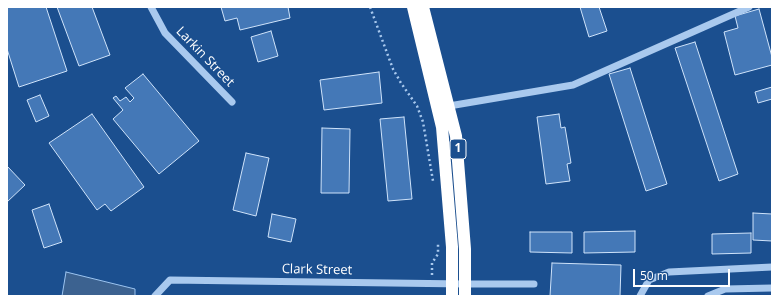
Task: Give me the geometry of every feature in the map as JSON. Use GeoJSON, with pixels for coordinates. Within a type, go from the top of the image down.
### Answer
{"type":"FeatureCollection","features":[{"type":"Feature","properties":{"kind":"highway","name":"1"},"geometry":{"type":"LineString","coordinates":[[413,7],[442,127],[452,247],[459,290]]}},
{"type":"Feature","properties":{"kind":"highway","name":"1"},"geometry":{"type":"LineString","coordinates":[[423,7],[456,136],[465,249],[459,290]]}},
{"type":"Feature","properties":{"kind":"street","name":"Larkin Street"},"geometry":{"type":"LineString","coordinates":[[151,7],[165,33],[232,102]]}},
{"type":"Feature","properties":{"kind":"street"},"geometry":{"type":"LineString","coordinates":[[449,106],[573,85],[749,7]]}},
{"type":"Feature","properties":{"kind":"street"},"geometry":{"type":"LineString","coordinates":[[640,296],[649,280],[669,272],[772,267]]}},
{"type":"Feature","properties":{"kind":"street","name":"Clark Street"},"geometry":{"type":"LineString","coordinates":[[155,296],[170,280],[459,290],[534,284]]}},
{"type":"Feature","properties":{"kind":"street"},"geometry":{"type":"LineString","coordinates":[[708,296],[725,288],[772,288]]}},
{"type":"Feature","properties":{"kind":"path"},"geometry":{"type":"LineString","coordinates":[[370,7],[394,69],[401,83],[417,106],[423,122],[433,183]]}},
{"type":"Feature","properties":{"kind":"path"},"geometry":{"type":"LineString","coordinates":[[432,268],[432,263],[438,254],[438,241]]}},
{"type":"Feature","properties":{"kind":"water"},"geometry":{"type":"Polygon","coordinates":[[[66,272],[135,289],[135,296],[62,296],[66,272]]]}},
{"type":"Feature","properties":{"kind":"building"},"geometry":{"type":"Polygon","coordinates":[[[7,7],[46,7],[67,71],[19,87],[7,49],[7,7]]]}},
{"type":"Feature","properties":{"kind":"building"},"geometry":{"type":"Polygon","coordinates":[[[57,7],[92,7],[110,55],[79,66],[57,7]]]}},
{"type":"Feature","properties":{"kind":"building"},"geometry":{"type":"Polygon","coordinates":[[[221,7],[288,7],[290,18],[240,30],[237,18],[225,21],[221,7]]]}},
{"type":"Feature","properties":{"kind":"building"},"geometry":{"type":"Polygon","coordinates":[[[580,7],[599,7],[607,31],[589,37],[580,7]]]}},
{"type":"Feature","properties":{"kind":"building"},"geometry":{"type":"Polygon","coordinates":[[[759,9],[772,57],[772,65],[735,75],[724,32],[738,28],[735,16],[759,9]]]}},
{"type":"Feature","properties":{"kind":"building"},"geometry":{"type":"Polygon","coordinates":[[[271,31],[278,56],[258,62],[251,37],[271,31]]]}},
{"type":"Feature","properties":{"kind":"building"},"geometry":{"type":"Polygon","coordinates":[[[695,42],[738,174],[719,181],[675,48],[695,42]]]}},
{"type":"Feature","properties":{"kind":"building"},"geometry":{"type":"Polygon","coordinates":[[[630,68],[667,184],[646,191],[609,74],[630,68]]]}},
{"type":"Feature","properties":{"kind":"building"},"geometry":{"type":"Polygon","coordinates":[[[379,72],[382,103],[324,110],[320,80],[379,72]]]}},
{"type":"Feature","properties":{"kind":"building"},"geometry":{"type":"Polygon","coordinates":[[[143,74],[199,141],[159,174],[113,119],[123,110],[113,98],[116,96],[120,101],[126,97],[130,102],[134,98],[125,88],[143,74]]]}},
{"type":"Feature","properties":{"kind":"building"},"geometry":{"type":"Polygon","coordinates":[[[772,87],[772,99],[758,103],[755,92],[772,87]]]}},
{"type":"Feature","properties":{"kind":"building"},"geometry":{"type":"Polygon","coordinates":[[[40,95],[49,116],[36,122],[27,100],[40,95]]]}},
{"type":"Feature","properties":{"kind":"building"},"geometry":{"type":"Polygon","coordinates":[[[92,114],[144,187],[111,211],[105,204],[97,210],[49,143],[92,114]]]}},
{"type":"Feature","properties":{"kind":"building"},"geometry":{"type":"Polygon","coordinates":[[[559,114],[561,128],[565,127],[571,163],[567,164],[570,181],[546,184],[537,117],[559,114]]]}},
{"type":"Feature","properties":{"kind":"building"},"geometry":{"type":"Polygon","coordinates":[[[404,117],[412,199],[388,201],[380,119],[404,117]]]}},
{"type":"Feature","properties":{"kind":"building"},"geometry":{"type":"Polygon","coordinates":[[[322,128],[350,129],[349,193],[321,193],[322,128]]]}},
{"type":"Feature","properties":{"kind":"building"},"geometry":{"type":"Polygon","coordinates":[[[246,153],[269,158],[256,216],[233,210],[246,153]]]}},
{"type":"Feature","properties":{"kind":"building"},"geometry":{"type":"Polygon","coordinates":[[[7,166],[25,185],[7,202],[7,166]]]}},
{"type":"Feature","properties":{"kind":"building"},"geometry":{"type":"Polygon","coordinates":[[[49,204],[62,242],[44,248],[32,210],[49,204]]]}},
{"type":"Feature","properties":{"kind":"building"},"geometry":{"type":"Polygon","coordinates":[[[753,213],[772,214],[772,241],[753,240],[753,213]]]}},
{"type":"Feature","properties":{"kind":"building"},"geometry":{"type":"Polygon","coordinates":[[[272,214],[296,219],[291,242],[268,237],[272,214]]]}},
{"type":"Feature","properties":{"kind":"building"},"geometry":{"type":"Polygon","coordinates":[[[635,231],[635,252],[584,253],[584,232],[635,231]]]}},
{"type":"Feature","properties":{"kind":"building"},"geometry":{"type":"Polygon","coordinates":[[[530,232],[572,232],[572,253],[530,252],[530,232]]]}},
{"type":"Feature","properties":{"kind":"building"},"geometry":{"type":"Polygon","coordinates":[[[751,233],[751,253],[712,254],[712,234],[751,233]]]}},
{"type":"Feature","properties":{"kind":"building"},"geometry":{"type":"Polygon","coordinates":[[[552,263],[621,265],[620,296],[550,296],[552,263]]]}}]}
